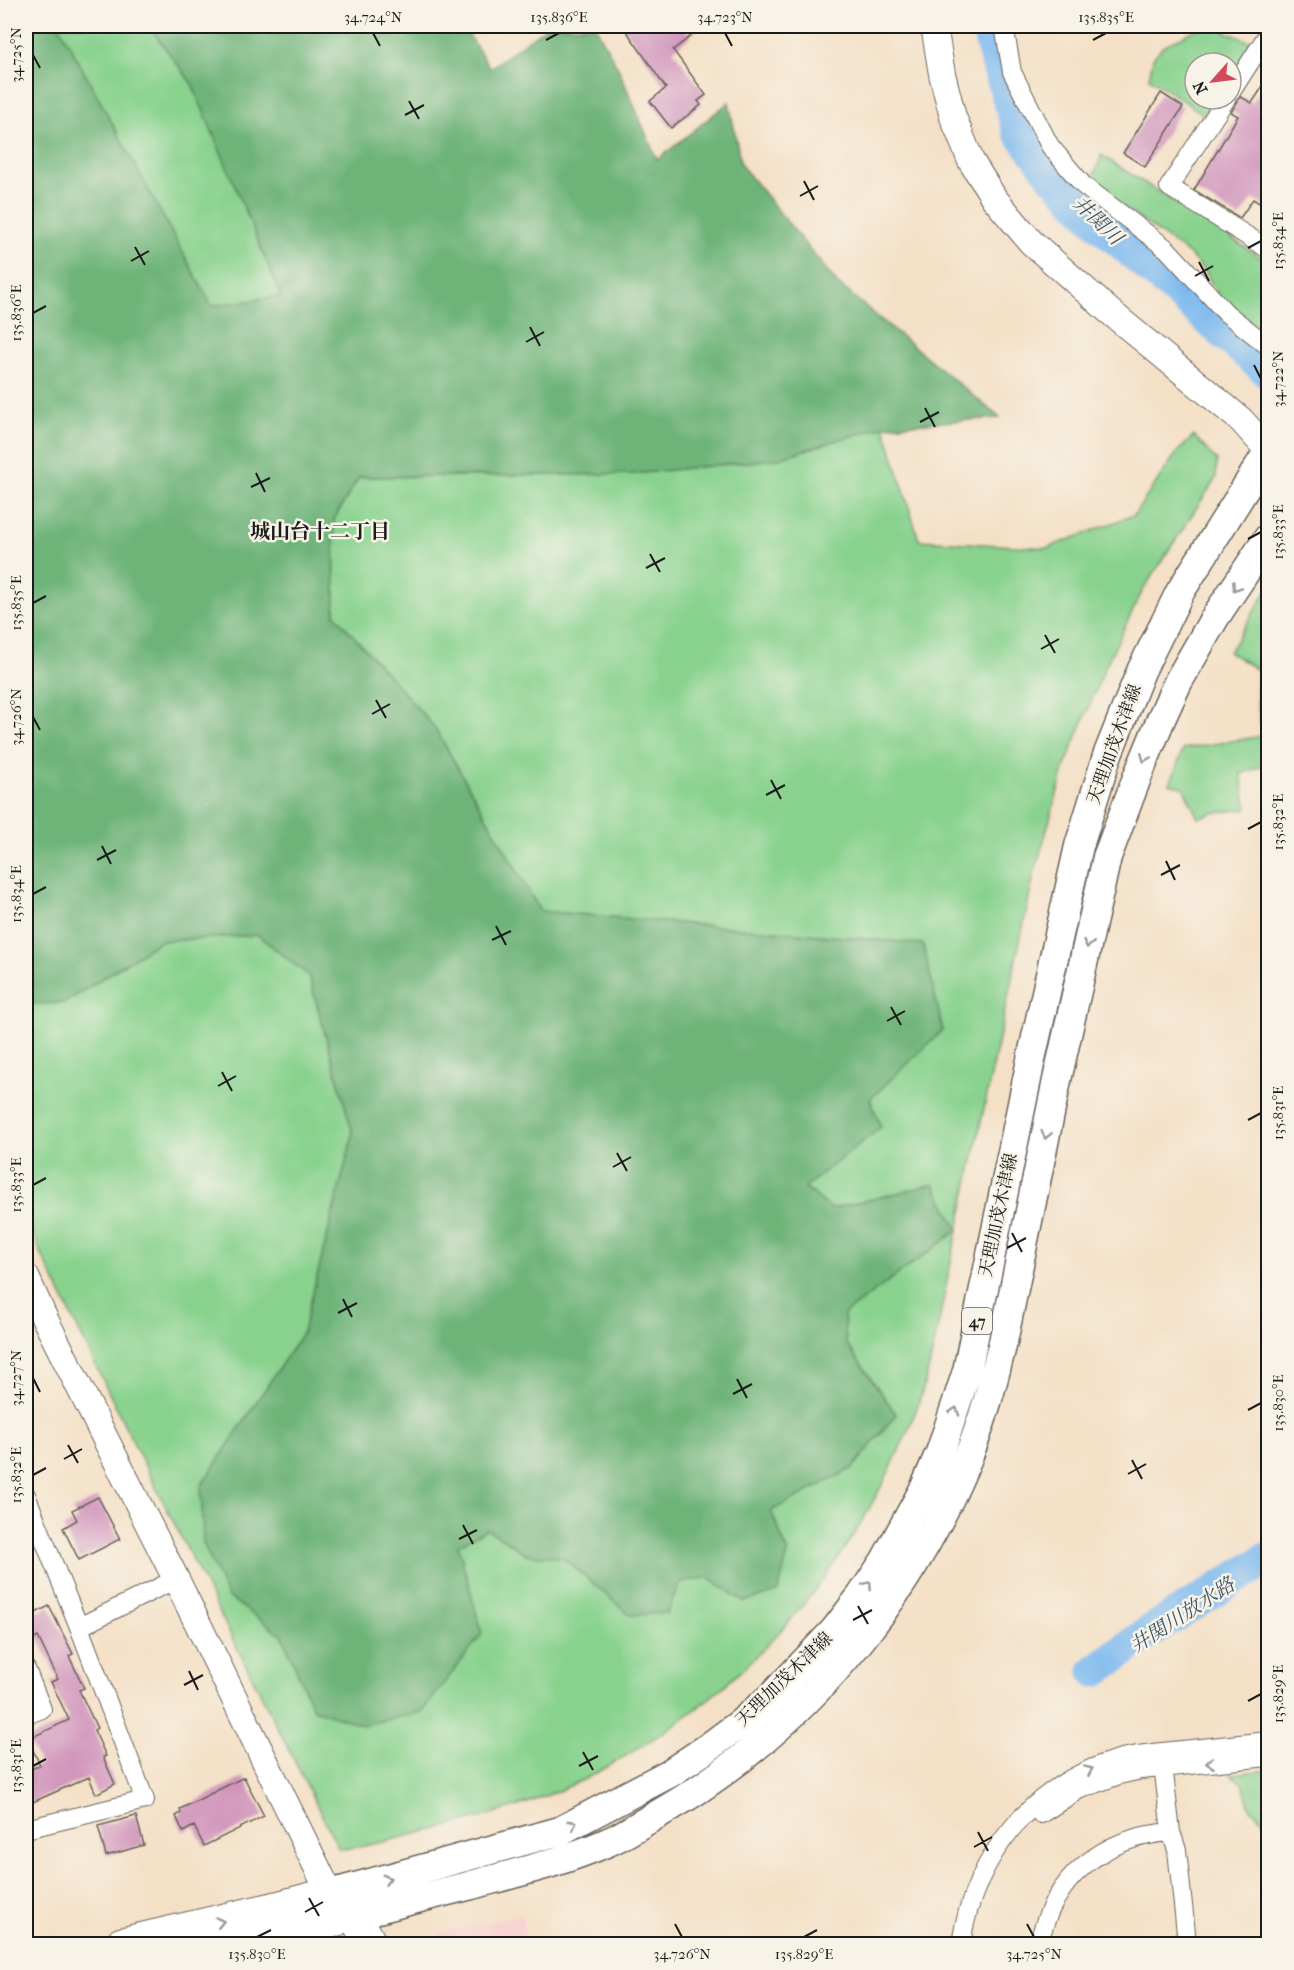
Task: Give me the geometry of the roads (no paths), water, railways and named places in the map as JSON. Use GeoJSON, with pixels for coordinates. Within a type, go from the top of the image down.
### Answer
{"type":"FeatureCollection","features":[{"type":"Feature","properties":{"kind":"highway"},"geometry":{"type":"LineString","coordinates":[[122,1944],[282,1907],[342,1918],[370,1944]]}},
{"type":"Feature","properties":{"kind":"highway"},"geometry":{"type":"LineString","coordinates":[[238,1944],[342,1918]]}},
{"type":"Feature","properties":{"kind":"main road","name":"天理加茂木津線"},"geometry":{"type":"LineString","coordinates":[[342,1918],[560,1831],[670,1773],[741,1723],[774,1694],[834,1630],[861,1596],[885,1560],[906,1524],[937,1459],[967,1371],[1032,1055],[1076,858],[1103,767],[1141,671],[1180,592],[1269,451]]}},
{"type":"Feature","properties":{"kind":"main road","name":"天理加茂木津線"},"geometry":{"type":"LineString","coordinates":[[342,1918],[539,1868],[610,1841],[684,1799],[751,1751],[797,1710],[840,1666],[891,1601],[933,1532],[951,1496],[968,1458],[990,1391],[1003,1342],[1054,1091],[1107,857],[1118,826],[1178,682],[1214,619],[1269,538]]}},
{"type":"Feature","properties":{"kind":"street"},"geometry":{"type":"LineString","coordinates":[[934,26],[942,74],[953,117],[971,161],[994,198],[1031,242],[1109,312],[1241,420],[1269,451]]}},
{"type":"Feature","properties":{"kind":"street"},"geometry":{"type":"LineString","coordinates":[[1004,26],[1012,72],[1050,146],[1083,185],[1167,249],[1226,314],[1269,346]]}},
{"type":"Feature","properties":{"kind":"street"},"geometry":{"type":"LineString","coordinates":[[1243,74],[1269,34]]}},
{"type":"Feature","properties":{"kind":"street"},"geometry":{"type":"LineString","coordinates":[[1218,111],[1169,187],[1266,241]]}},
{"type":"Feature","properties":{"kind":"street"},"geometry":{"type":"LineString","coordinates":[[26,1276],[342,1918]]}},
{"type":"Feature","properties":{"kind":"street"},"geometry":{"type":"LineString","coordinates":[[26,1495],[80,1627],[145,1800],[26,1829]]}},
{"type":"Feature","properties":{"kind":"street"},"geometry":{"type":"LineString","coordinates":[[80,1627],[176,1579]]}},
{"type":"Feature","properties":{"kind":"street"},"geometry":{"type":"LineString","coordinates":[[26,1670],[42,1709],[26,1715]]}},
{"type":"Feature","properties":{"kind":"street"},"geometry":{"type":"LineString","coordinates":[[970,1944],[978,1908],[997,1866],[1010,1847],[1041,1814],[1078,1790],[1098,1781],[1162,1760],[1269,1741]]}},
{"type":"Feature","properties":{"kind":"street"},"geometry":{"type":"LineString","coordinates":[[961,1944],[969,1904],[978,1881],[1002,1840],[1029,1810],[1076,1776],[1122,1758],[1162,1760],[1269,1756]]}},
{"type":"Feature","properties":{"kind":"street"},"geometry":{"type":"LineString","coordinates":[[1162,1760],[1171,1832],[1177,1850],[1183,1944]]}},
{"type":"Feature","properties":{"kind":"street"},"geometry":{"type":"LineString","coordinates":[[1038,1944],[1054,1901],[1075,1873],[1089,1861],[1120,1843],[1138,1836],[1171,1832]]}},
{"type":"Feature","properties":{"kind":"waterway","name":"井関川"},"geometry":{"type":"LineString","coordinates":[[987,26],[1019,131],[1054,177],[1096,221],[1268,372]]}},
{"type":"Feature","properties":{"kind":"waterway","name":"井関川放水路"},"geometry":{"type":"LineString","coordinates":[[1095,1671],[1149,1632],[1268,1558]]}},
{"type":"Feature","properties":{"kind":"district","name":"城山台十二丁目"},"geometry":{"type":"Point","coordinates":[320,531]}}]}
